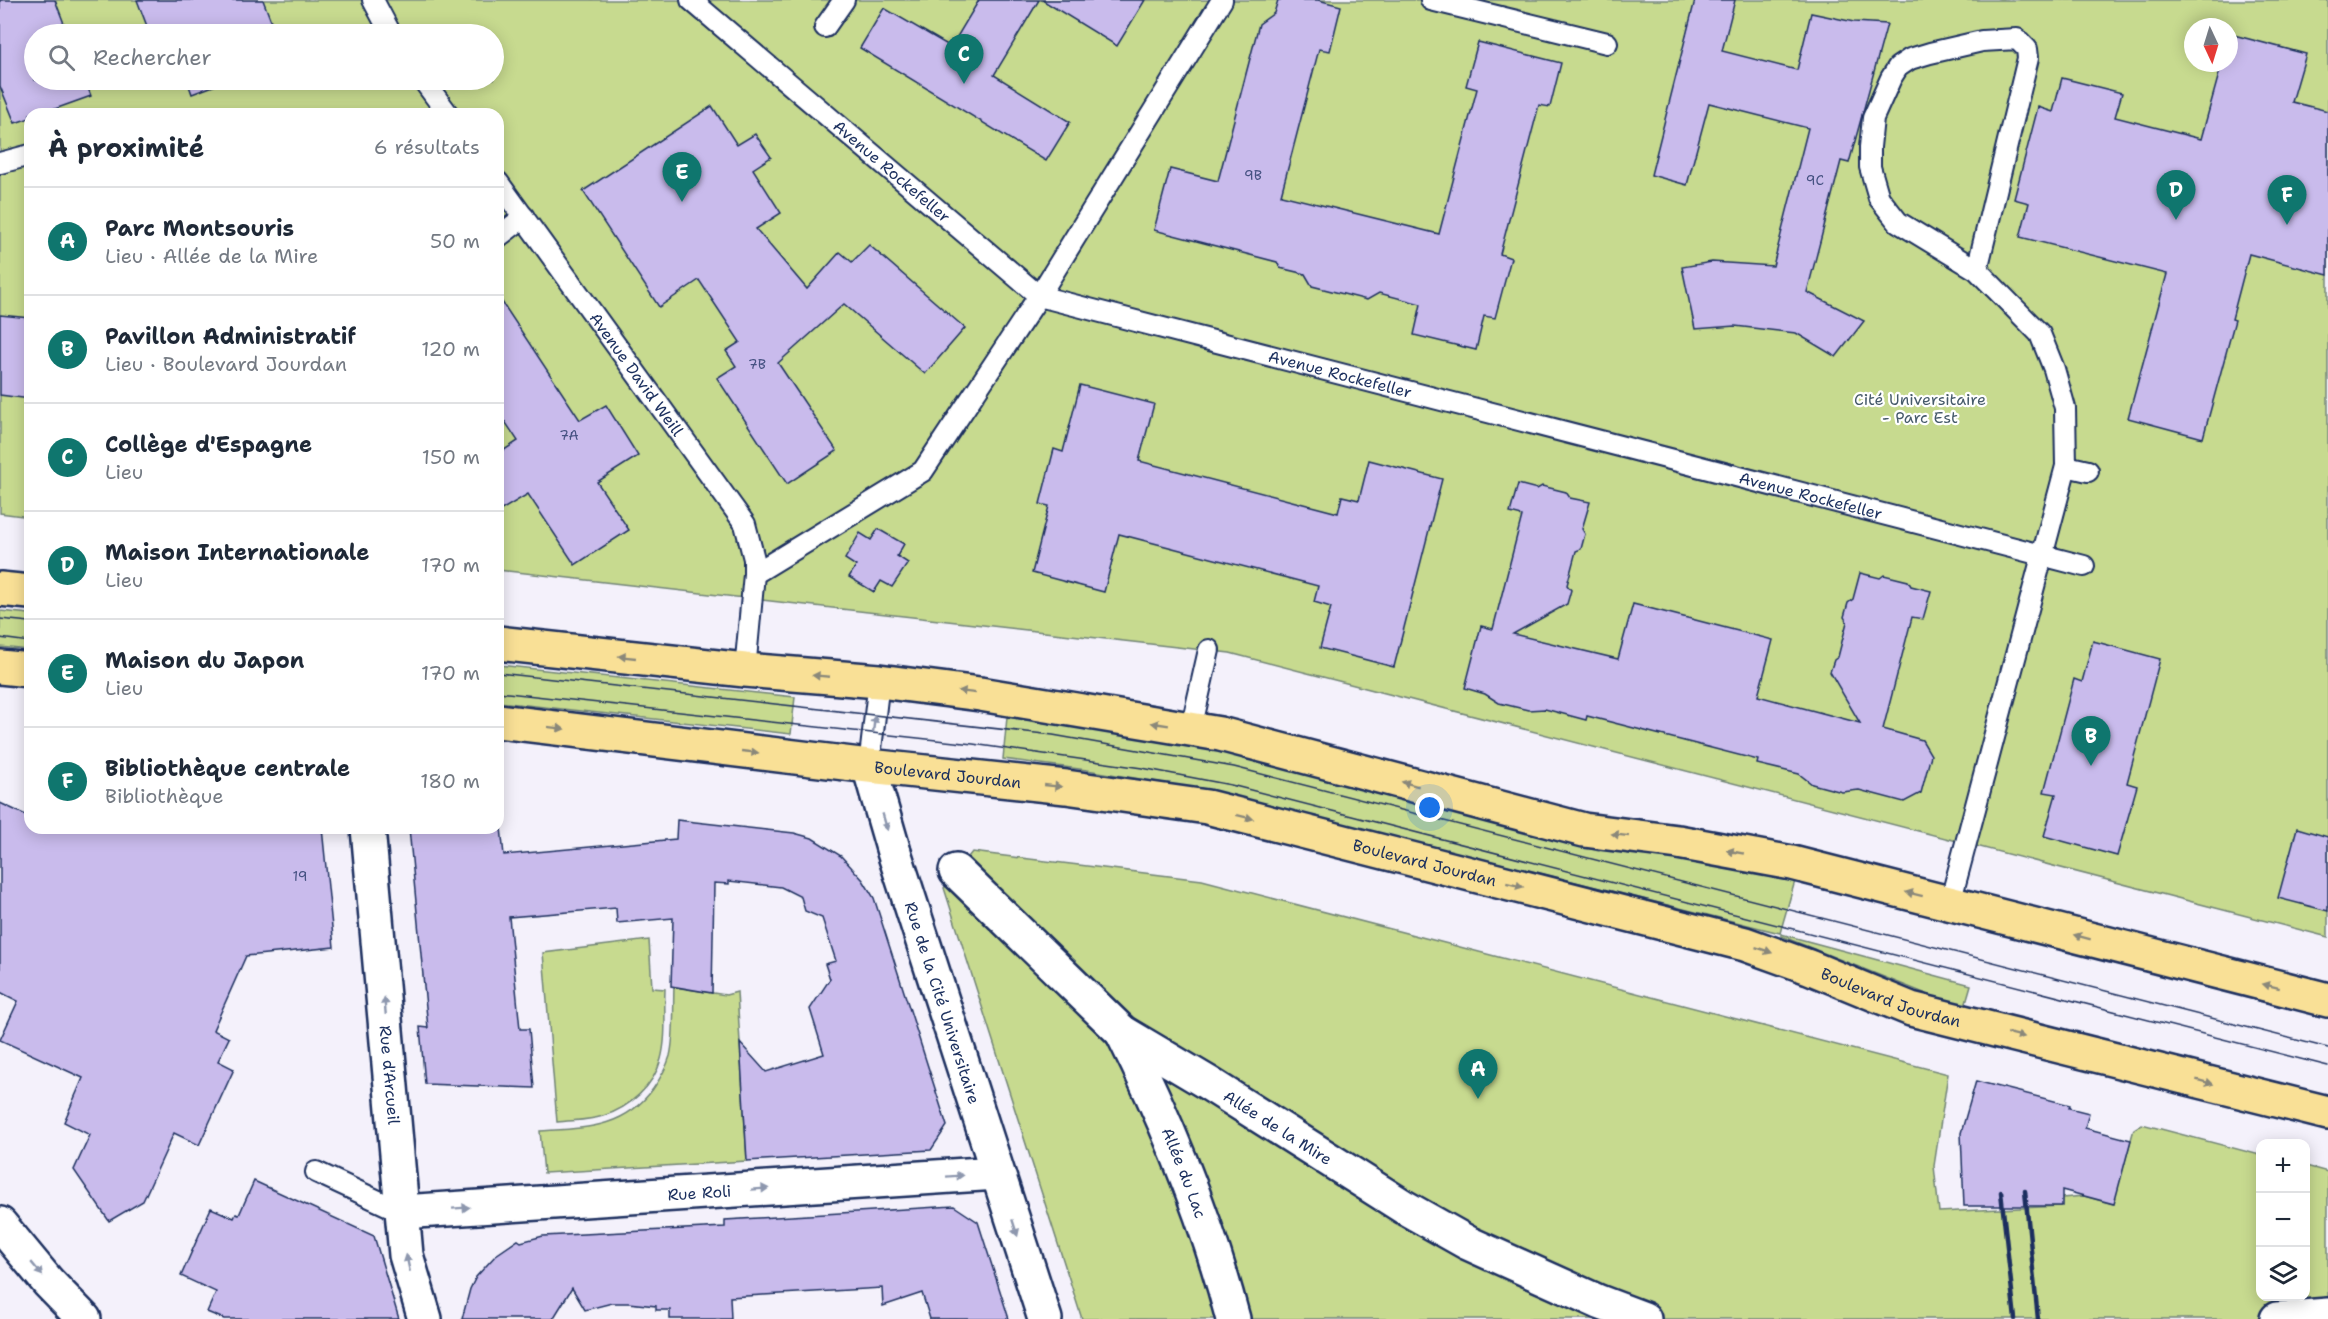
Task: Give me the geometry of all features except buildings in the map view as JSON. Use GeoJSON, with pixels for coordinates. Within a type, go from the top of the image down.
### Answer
{"type":"FeatureCollection","features":[{"type":"Feature","properties":{"kind":"main road"},"geometry":{"type":"LineString","coordinates":[[0,589],[24,591]]}},
{"type":"Feature","properties":{"kind":"main road"},"geometry":{"type":"LineString","coordinates":[[504,644],[879,681],[980,694],[1220,734],[1584,830],[1678,842],[1792,863],[2328,1000]]}},
{"type":"Feature","properties":{"kind":"main road"},"geometry":{"type":"LineString","coordinates":[[0,667],[24,669]]}},
{"type":"Feature","properties":{"kind":"main road","name":"Boulevard Jourdan"},"geometry":{"type":"LineString","coordinates":[[504,722],[869,766],[1066,787],[1208,807],[1745,944],[1809,967],[1911,1009],[2328,1113]]}},
{"type":"Feature","properties":{"kind":"street","name":"Rue de la Cité Universitaire"},"geometry":{"type":"LineString","coordinates":[[869,766],[891,843],[1045,1319]]}},
{"type":"Feature","properties":{"kind":"street","name":"Rue d'Arcueil"},"geometry":{"type":"LineString","coordinates":[[369,834],[406,1255],[425,1319]]}},
{"type":"Feature","properties":{"kind":"street","name":"Allée de la Mire"},"geometry":{"type":"LineString","coordinates":[[957,871],[1122,1032],[1208,1083],[1404,1207],[1468,1243],[1599,1302],[1644,1319]]}},
{"type":"Feature","properties":{"kind":"street","name":"Allée du Lac"},"geometry":{"type":"LineString","coordinates":[[1122,1032],[1158,1105],[1183,1167],[1219,1266],[1233,1319]]}},
{"type":"Feature","properties":{"kind":"street","name":"Rue Roli"},"geometry":{"type":"LineString","coordinates":[[402,1212],[997,1173]]}},
{"type":"Feature","properties":{"kind":"street"},"geometry":{"type":"LineString","coordinates":[[0,1224],[48,1282],[84,1319]]}},
{"type":"Feature","properties":{"kind":"street"},"geometry":{"type":"LineString","coordinates":[[2277,1319],[2328,1315]]}},
{"type":"Feature","properties":{"kind":"lane"},"geometry":{"type":"LineString","coordinates":[[373,0],[386,24]]}},
{"type":"Feature","properties":{"kind":"lane","name":"Avenue Rockefeller"},"geometry":{"type":"LineString","coordinates":[[691,0],[1039,296],[2084,566]]}},
{"type":"Feature","properties":{"kind":"lane"},"geometry":{"type":"LineString","coordinates":[[825,27],[844,0]]}},
{"type":"Feature","properties":{"kind":"lane"},"geometry":{"type":"LineString","coordinates":[[754,574],[923,471],[1039,296],[1222,0]]}},
{"type":"Feature","properties":{"kind":"lane"},"geometry":{"type":"LineString","coordinates":[[1431,0],[1607,43]]}},
{"type":"Feature","properties":{"kind":"lane"},"geometry":{"type":"LineString","coordinates":[[1950,903],[2066,466],[2066,408],[2040,334],[1977,270],[1898,222],[1879,198],[1870,167],[1870,147],[1873,118],[1898,67],[1910,59],[1982,41],[2017,39],[2027,49],[2028,58],[1977,270]]}},
{"type":"Feature","properties":{"kind":"lane"},"geometry":{"type":"LineString","coordinates":[[430,90],[444,108]]}},
{"type":"Feature","properties":{"kind":"lane"},"geometry":{"type":"LineString","coordinates":[[0,163],[24,157]]}},
{"type":"Feature","properties":{"kind":"lane","name":"Avenue David Weill"},"geometry":{"type":"LineString","coordinates":[[504,190],[745,524],[754,559],[745,669]]}},
{"type":"Feature","properties":{"kind":"lane"},"geometry":{"type":"LineString","coordinates":[[504,232],[524,217]]}},
{"type":"Feature","properties":{"kind":"lane"},"geometry":{"type":"LineString","coordinates":[[2066,466],[2088,471]]}},
{"type":"Feature","properties":{"kind":"lane"},"geometry":{"type":"LineString","coordinates":[[1191,729],[1209,650]]}},
{"type":"Feature","properties":{"kind":"lane","name":"Rue de la Cité Universitaire"},"geometry":{"type":"LineString","coordinates":[[869,766],[879,681]]}},
{"type":"Feature","properties":{"kind":"lane"},"geometry":{"type":"LineString","coordinates":[[316,1172],[402,1212]]}},
{"type":"Feature","properties":{"kind":"green space","name":"Cité Universitaire - Parc Est"},"geometry":{"type":"Polygon","coordinates":[[[0,0],[2328,0],[2328,937],[1230,653],[504,571],[504,108],[24,108],[24,516],[0,513],[0,0]]]}},
{"type":"Feature","properties":{"kind":"green space"},"geometry":{"type":"Polygon","coordinates":[[[0,611],[24,613],[24,649],[0,647],[0,611]]]}},
{"type":"Feature","properties":{"kind":"green space"},"geometry":{"type":"Polygon","coordinates":[[[504,666],[795,697],[791,734],[504,703],[504,666]]]}},
{"type":"Feature","properties":{"kind":"green space"},"geometry":{"type":"Polygon","coordinates":[[[1007,717],[1143,737],[1234,754],[1599,851],[1600,848],[1797,874],[1780,933],[1205,790],[1087,770],[1003,759],[1007,717]]]}},
{"type":"Feature","properties":{"kind":"green space"},"geometry":{"type":"Polygon","coordinates":[[[972,852],[1202,880],[1948,1074],[1934,1166],[1939,1212],[2061,1206],[2062,1198],[2084,1196],[2113,1204],[2134,1129],[2142,1124],[2256,1154],[2256,1301],[2310,1301],[2310,1167],[2328,1172],[2328,1319],[1082,1319],[944,888],[972,852]]]}},
{"type":"Feature","properties":{"kind":"green space"},"geometry":{"type":"Polygon","coordinates":[[[1781,934],[1971,985],[1964,1009],[1781,936],[1781,934]]]}},
{"type":"Feature","properties":{"kind":"green space"},"geometry":{"type":"Polygon","coordinates":[[[649,940],[652,988],[665,989],[664,1042],[658,1069],[639,1095],[622,1108],[597,1118],[557,1122],[543,953],[649,940]]]}},
{"type":"Feature","properties":{"kind":"green space"},"geometry":{"type":"Polygon","coordinates":[[[674,987],[726,995],[737,992],[747,1161],[544,1173],[540,1131],[588,1127],[616,1119],[642,1102],[653,1089],[663,1074],[672,1048],[674,987]]]}},
{"type":"Feature","properties":{"kind":"tram line"},"geometry":{"type":"LineString","coordinates":[[0,619],[24,621]]}},
{"type":"Feature","properties":{"kind":"tram line"},"geometry":{"type":"LineString","coordinates":[[0,638],[24,641]]}},
{"type":"Feature","properties":{"kind":"tram line"},"geometry":{"type":"LineString","coordinates":[[504,674],[1053,735],[1234,767],[2328,1048]]}},
{"type":"Feature","properties":{"kind":"tram line"},"geometry":{"type":"LineString","coordinates":[[504,693],[973,744],[1142,768],[1231,785],[2328,1066]]}},
{"type":"Feature","properties":{"kind":"railway"},"geometry":{"type":"LineString","coordinates":[[2025,1191],[2038,1319]]}},
{"type":"Feature","properties":{"kind":"railway"},"geometry":{"type":"LineString","coordinates":[[2001,1192],[2015,1319]]}},
{"type":"Feature","properties":{"kind":"place","name":"Collège d'Espagne"},"geometry":{"type":"Point","coordinates":[964,84]}},
{"type":"Feature","properties":{"kind":"place","name":"Maison du Japon"},"geometry":{"type":"Point","coordinates":[682,202]}},
{"type":"Feature","properties":{"kind":"place","name":"Maison Internationale"},"geometry":{"type":"Point","coordinates":[2176,220]}},
{"type":"Feature","properties":{"kind":"place","name":"Bibliothèque centrale"},"geometry":{"type":"Point","coordinates":[2287,225]}},
{"type":"Feature","properties":{"kind":"place","name":"Pavillon Administratif"},"geometry":{"type":"Point","coordinates":[2091,766]}},
{"type":"Feature","properties":{"kind":"place","name":"Parc Montsouris"},"geometry":{"type":"Point","coordinates":[1478,1099]}}]}
